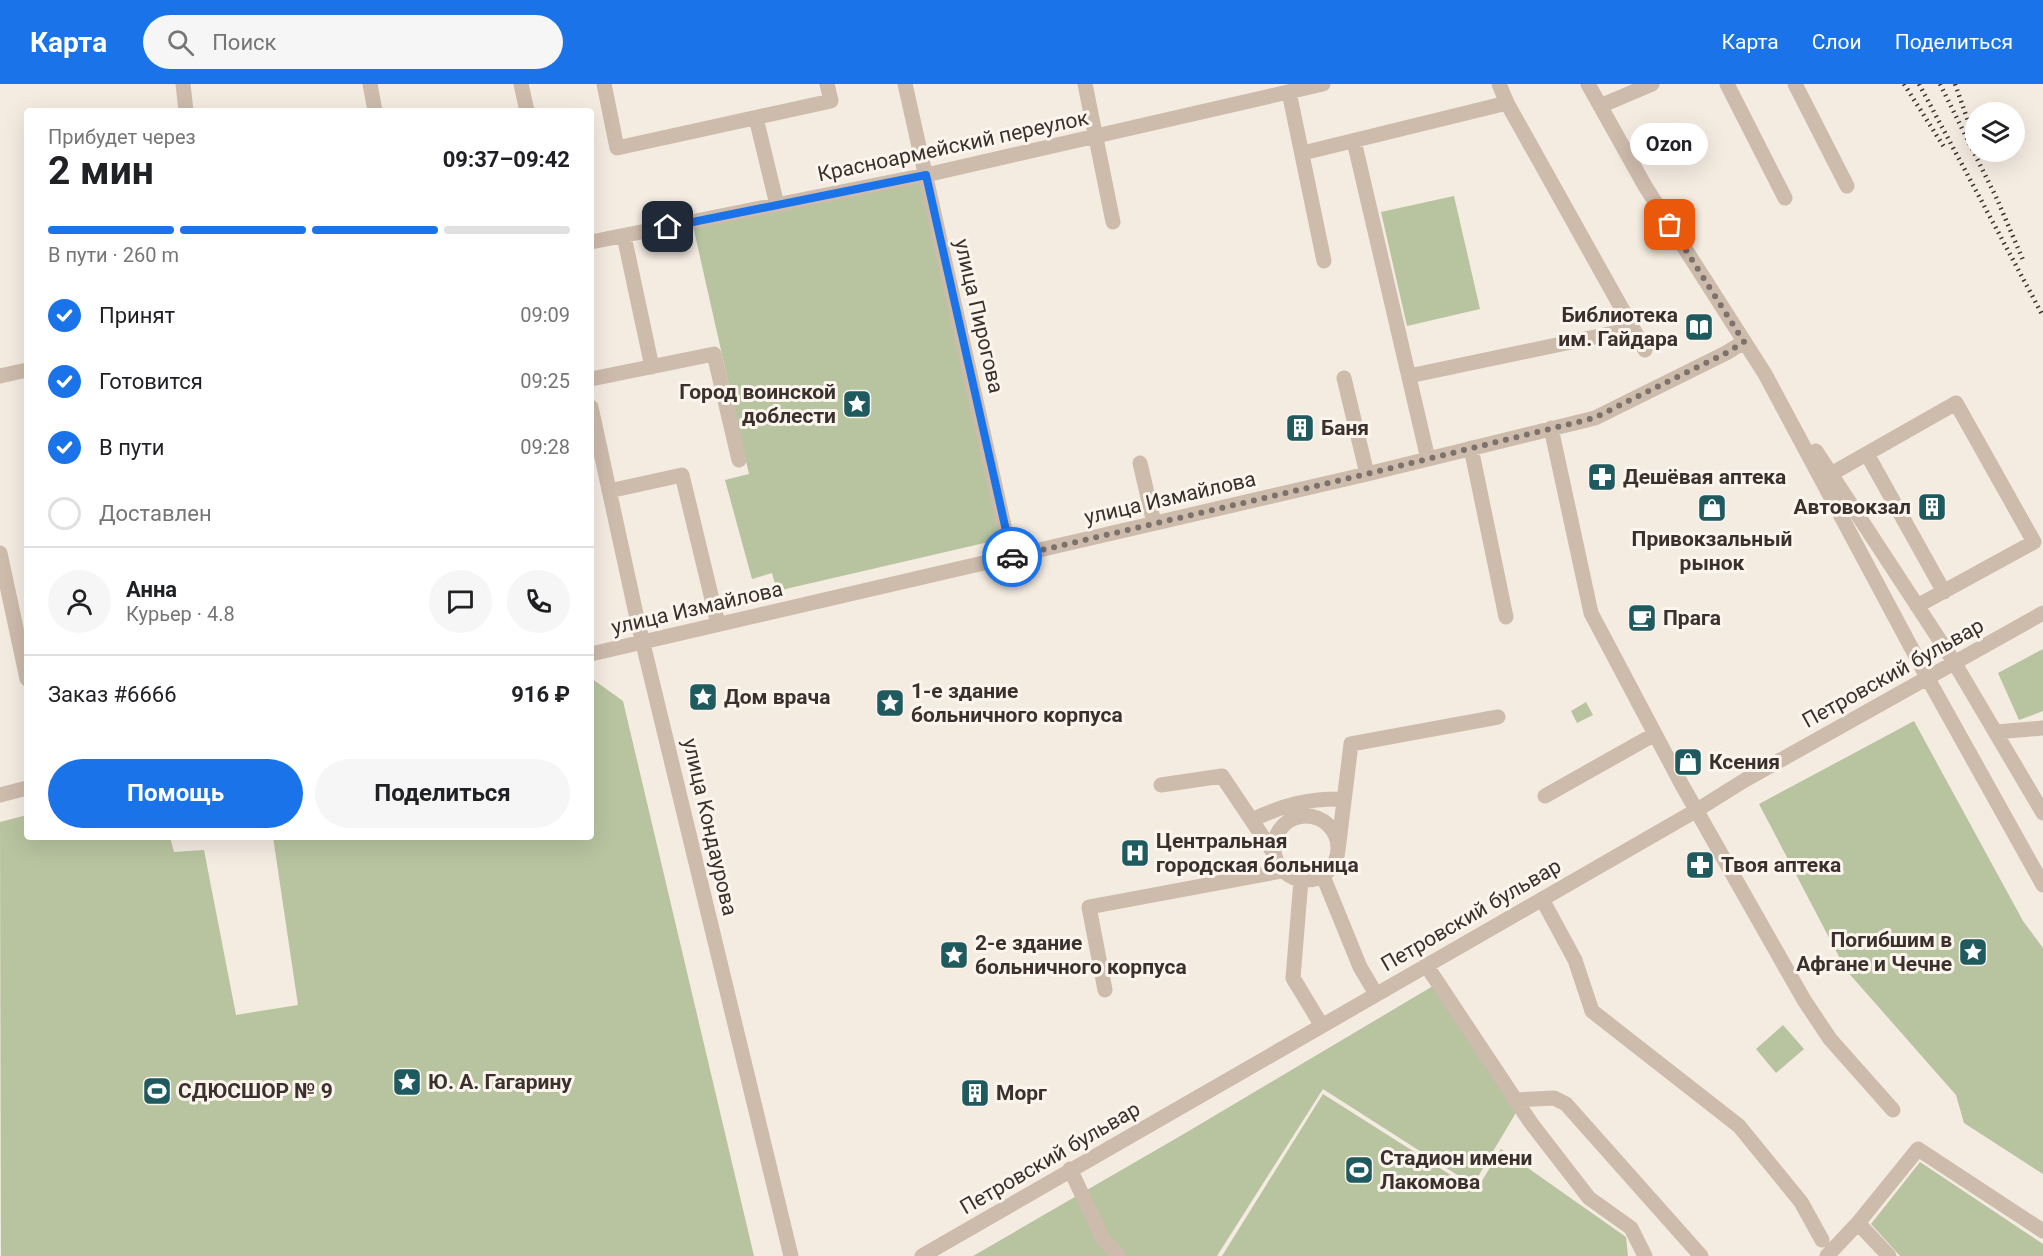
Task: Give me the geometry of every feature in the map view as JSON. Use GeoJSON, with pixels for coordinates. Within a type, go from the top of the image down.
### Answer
{"type":"FeatureCollection","features":[{"type":"Feature","properties":{"kind":"street"},"geometry":{"type":"LineString","coordinates":[[183,84],[186,108]]}},
{"type":"Feature","properties":{"kind":"street"},"geometry":{"type":"LineString","coordinates":[[370,84],[374,108]]}},
{"type":"Feature","properties":{"kind":"street"},"geometry":{"type":"LineString","coordinates":[[521,84],[526,108]]}},
{"type":"Feature","properties":{"kind":"street"},"geometry":{"type":"LineString","coordinates":[[604,84],[617,148],[831,102],[827,84]]}},
{"type":"Feature","properties":{"kind":"street","name":"улица Пирогова"},"geometry":{"type":"LineString","coordinates":[[905,84],[1011,557]]}},
{"type":"Feature","properties":{"kind":"street"},"geometry":{"type":"LineString","coordinates":[[1084,84],[1113,222]]}},
{"type":"Feature","properties":{"kind":"street","name":"Красноармейский переулок"},"geometry":{"type":"LineString","coordinates":[[594,241],[926,175],[1323,84]]}},
{"type":"Feature","properties":{"kind":"street"},"geometry":{"type":"LineString","coordinates":[[1499,84],[1645,350]]}},
{"type":"Feature","properties":{"kind":"street"},"geometry":{"type":"LineString","coordinates":[[1588,84],[1646,186],[1744,342],[1954,662],[2043,813]]}},
{"type":"Feature","properties":{"kind":"street"},"geometry":{"type":"LineString","coordinates":[[1600,106],[1652,84]]}},
{"type":"Feature","properties":{"kind":"street"},"geometry":{"type":"LineString","coordinates":[[1727,84],[1785,198]]}},
{"type":"Feature","properties":{"kind":"street"},"geometry":{"type":"LineString","coordinates":[[1796,84],[1847,186]]}},
{"type":"Feature","properties":{"kind":"street"},"geometry":{"type":"LineString","coordinates":[[1289,92],[1324,261]]}},
{"type":"Feature","properties":{"kind":"street"},"geometry":{"type":"LineString","coordinates":[[1303,153],[1507,102]]}},
{"type":"Feature","properties":{"kind":"street"},"geometry":{"type":"LineString","coordinates":[[756,118],[777,205]]}},
{"type":"Feature","properties":{"kind":"street"},"geometry":{"type":"LineString","coordinates":[[1354,141],[1428,459]]}},
{"type":"Feature","properties":{"kind":"street"},"geometry":{"type":"LineString","coordinates":[[624,236],[652,367]]}},
{"type":"Feature","properties":{"kind":"street"},"geometry":{"type":"LineString","coordinates":[[1409,376],[1633,328]]}},
{"type":"Feature","properties":{"kind":"street","name":"улица Измайлова"},"geometry":{"type":"LineString","coordinates":[[594,653],[1367,474],[1594,418],[1744,342]]}},
{"type":"Feature","properties":{"kind":"street"},"geometry":{"type":"LineString","coordinates":[[594,378],[714,354],[738,460]]}},
{"type":"Feature","properties":{"kind":"street"},"geometry":{"type":"LineString","coordinates":[[0,376],[24,371]]}},
{"type":"Feature","properties":{"kind":"street"},"geometry":{"type":"LineString","coordinates":[[1765,374],[1926,677],[2041,880]]}},
{"type":"Feature","properties":{"kind":"street"},"geometry":{"type":"LineString","coordinates":[[1344,378],[1367,474]]}},
{"type":"Feature","properties":{"kind":"street"},"geometry":{"type":"LineString","coordinates":[[1831,474],[1956,403],[2034,542],[1917,606]]}},
{"type":"Feature","properties":{"kind":"street","name":"улица Кондаурова"},"geometry":{"type":"LineString","coordinates":[[594,421],[643,642],[791,1256]]}},
{"type":"Feature","properties":{"kind":"street"},"geometry":{"type":"LineString","coordinates":[[1551,428],[1591,613],[1655,734],[1804,1000],[1830,1039],[1893,1110]]}},
{"type":"Feature","properties":{"kind":"street"},"geometry":{"type":"LineString","coordinates":[[1471,448],[1506,617]]}},
{"type":"Feature","properties":{"kind":"street"},"geometry":{"type":"LineString","coordinates":[[1867,454],[1944,592]]}},
{"type":"Feature","properties":{"kind":"street"},"geometry":{"type":"LineString","coordinates":[[1140,463],[1154,524]]}},
{"type":"Feature","properties":{"kind":"street"},"geometry":{"type":"LineString","coordinates":[[609,491],[681,476],[718,624]]}},
{"type":"Feature","properties":{"kind":"street"},"geometry":{"type":"LineString","coordinates":[[0,553],[24,665]]}},
{"type":"Feature","properties":{"kind":"street","name":"Петровский бульвар"},"geometry":{"type":"LineString","coordinates":[[922,1256],[1697,810],[1745,780],[2043,613]]}},
{"type":"Feature","properties":{"kind":"street"},"geometry":{"type":"LineString","coordinates":[[1338,850],[1337,839],[1324,822],[1304,816],[1294,818],[1285,824],[1278,832],[1274,842],[1276,862],[1282,871],[1291,877],[1312,880],[1323,876],[1330,869],[1336,860],[1338,850],[1351,744],[1498,717]]}},
{"type":"Feature","properties":{"kind":"street"},"geometry":{"type":"LineString","coordinates":[[1996,732],[2043,728]]}},
{"type":"Feature","properties":{"kind":"street"},"geometry":{"type":"LineString","coordinates":[[1545,796],[1655,734]]}},
{"type":"Feature","properties":{"kind":"street"},"geometry":{"type":"LineString","coordinates":[[1161,785],[1222,776],[1274,852]]}},
{"type":"Feature","properties":{"kind":"street"},"geometry":{"type":"LineString","coordinates":[[0,795],[24,789]]}},
{"type":"Feature","properties":{"kind":"street"},"geometry":{"type":"LineString","coordinates":[[1252,820],[1279,807],[1326,799],[1344,799]]}},
{"type":"Feature","properties":{"kind":"street"},"geometry":{"type":"LineString","coordinates":[[1105,990],[1089,906],[1282,871]]}},
{"type":"Feature","properties":{"kind":"street"},"geometry":{"type":"LineString","coordinates":[[1323,876],[1360,967],[1376,994]]}},
{"type":"Feature","properties":{"kind":"street"},"geometry":{"type":"LineString","coordinates":[[1301,880],[1293,978],[1322,1026]]}},
{"type":"Feature","properties":{"kind":"street"},"geometry":{"type":"LineString","coordinates":[[1542,899],[1575,960],[1592,1011],[1739,1126],[1801,1202],[1822,1240]]}},
{"type":"Feature","properties":{"kind":"street"},"geometry":{"type":"LineString","coordinates":[[1426,965],[1531,1123],[1589,1198],[1631,1228],[1645,1256]]}},
{"type":"Feature","properties":{"kind":"street"},"geometry":{"type":"LineString","coordinates":[[1515,1100],[1554,1098],[1566,1104],[1701,1256]]}},
{"type":"Feature","properties":{"kind":"street"},"geometry":{"type":"LineString","coordinates":[[1827,1256],[1858,1223],[1918,1149],[2043,1231]]}},
{"type":"Feature","properties":{"kind":"street"},"geometry":{"type":"LineString","coordinates":[[1070,1169],[1103,1239],[1119,1256]]}},
{"type":"Feature","properties":{"kind":"street"},"geometry":{"type":"LineString","coordinates":[[1858,1223],[1889,1256]]}},
{"type":"Feature","properties":{"kind":"green space"},"geometry":{"type":"Polygon","coordinates":[[[925,176],[1006,538],[777,591],[772,573],[752,579],[725,480],[749,474],[693,226],[925,176]]]}},
{"type":"Feature","properties":{"kind":"green space"},"geometry":{"type":"Polygon","coordinates":[[[1454,196],[1480,309],[1407,326],[1381,212],[1454,196]]]}},
{"type":"Feature","properties":{"kind":"green space"},"geometry":{"type":"Polygon","coordinates":[[[2043,649],[2043,711],[2019,720],[1998,673],[2043,649]]]}},
{"type":"Feature","properties":{"kind":"green space"},"geometry":{"type":"Polygon","coordinates":[[[594,680],[623,701],[754,1256],[1,1256],[0,822],[24,816],[24,840],[171,840],[174,852],[204,850],[236,1015],[298,1005],[273,840],[594,840],[594,680]]]}},
{"type":"Feature","properties":{"kind":"green space"},"geometry":{"type":"Polygon","coordinates":[[[1586,702],[1593,715],[1577,723],[1571,711],[1586,702]]]}},
{"type":"Feature","properties":{"kind":"green space"},"geometry":{"type":"Polygon","coordinates":[[[1914,721],[2023,921],[2043,948],[2043,1174],[1964,1123],[1956,1095],[1846,970],[1759,804],[1914,721]]]}},
{"type":"Feature","properties":{"kind":"green space"},"geometry":{"type":"Polygon","coordinates":[[[1433,986],[1517,1111],[1473,1185],[1323,1089],[1217,1256],[973,1256],[1182,1135],[1433,986]]]}},
{"type":"Feature","properties":{"kind":"green space"},"geometry":{"type":"Polygon","coordinates":[[[1783,1025],[1804,1049],[1776,1073],[1756,1049],[1783,1025]]]}},
{"type":"Feature","properties":{"kind":"green space","name":"Стадион имени Лакомова"},"geometry":{"type":"Polygon","coordinates":[[[1323,1094],[1476,1191],[1501,1149],[1626,1237],[1628,1256],[1222,1256],[1323,1094]]]}},
{"type":"Feature","properties":{"kind":"green space"},"geometry":{"type":"Polygon","coordinates":[[[1920,1162],[2043,1244],[2043,1256],[1900,1256],[1871,1224],[1920,1162]]]}},
{"type":"Feature","properties":{"kind":"railway"},"geometry":{"type":"LineString","coordinates":[[1904,84],[1944,147]]}},
{"type":"Feature","properties":{"kind":"railway"},"geometry":{"type":"LineString","coordinates":[[1919,84],[2043,316]]}},
{"type":"Feature","properties":{"kind":"railway"},"geometry":{"type":"LineString","coordinates":[[1940,84],[1997,199],[2023,260]]}},
{"type":"Feature","properties":{"kind":"railway"},"geometry":{"type":"LineString","coordinates":[[1955,84],[1965,112]]}},
{"type":"Feature","properties":{"kind":"way so far"},"geometry":{"type":"LineString","coordinates":[[1012,557],[1594,418],[1726,353],[1744,342],[1670,225]]}},
{"type":"Feature","properties":{"kind":"place","name":"Ozon"},"geometry":{"type":"Point","coordinates":[1670,225]}},
{"type":"Feature","properties":{"kind":"place","name":"Библиотека им. Гайдара"},"geometry":{"type":"Point","coordinates":[1699,327]}},
{"type":"Feature","properties":{"kind":"place","name":"Город воинской доблести"},"geometry":{"type":"Point","coordinates":[857,404]}},
{"type":"Feature","properties":{"kind":"place","name":"Баня"},"geometry":{"type":"Point","coordinates":[1300,428]}},
{"type":"Feature","properties":{"kind":"place","name":"Дешёвая аптека"},"geometry":{"type":"Point","coordinates":[1602,477]}},
{"type":"Feature","properties":{"kind":"place","name":"Автовокзал"},"geometry":{"type":"Point","coordinates":[1932,507]}},
{"type":"Feature","properties":{"kind":"place","name":"Привокзальный рынок"},"geometry":{"type":"Point","coordinates":[1712,508]}},
{"type":"Feature","properties":{"kind":"place","name":"Прага"},"geometry":{"type":"Point","coordinates":[1642,618]}},
{"type":"Feature","properties":{"kind":"place","name":"Дом врача"},"geometry":{"type":"Point","coordinates":[703,697]}},
{"type":"Feature","properties":{"kind":"place","name":"1-е здание больничного корпуса"},"geometry":{"type":"Point","coordinates":[890,703]}},
{"type":"Feature","properties":{"kind":"place","name":"Ксения"},"geometry":{"type":"Point","coordinates":[1688,762]}},
{"type":"Feature","properties":{"kind":"place","name":"Центральная городская больница"},"geometry":{"type":"Point","coordinates":[1135,853]}},
{"type":"Feature","properties":{"kind":"place","name":"Твоя аптека"},"geometry":{"type":"Point","coordinates":[1700,865]}},
{"type":"Feature","properties":{"kind":"place","name":"Погибшим в Афгане и Чечне"},"geometry":{"type":"Point","coordinates":[1973,952]}},
{"type":"Feature","properties":{"kind":"place","name":"2-е здание больничного корпуса"},"geometry":{"type":"Point","coordinates":[954,955]}},
{"type":"Feature","properties":{"kind":"place","name":"Ю. А. Гагарину"},"geometry":{"type":"Point","coordinates":[407,1082]}},
{"type":"Feature","properties":{"kind":"place","name":"СДЮСШОР № 9"},"geometry":{"type":"Point","coordinates":[157,1091]}},
{"type":"Feature","properties":{"kind":"place","name":"Морг"},"geometry":{"type":"Point","coordinates":[975,1093]}},
{"type":"Feature","properties":{"kind":"place","name":"Стадион имени Лакомова"},"geometry":{"type":"Point","coordinates":[1359,1170]}},
{"type":"Feature","properties":{"kind":"route"},"geometry":{"type":"LineString","coordinates":[[668,227],[926,175],[1012,557]]}}]}
